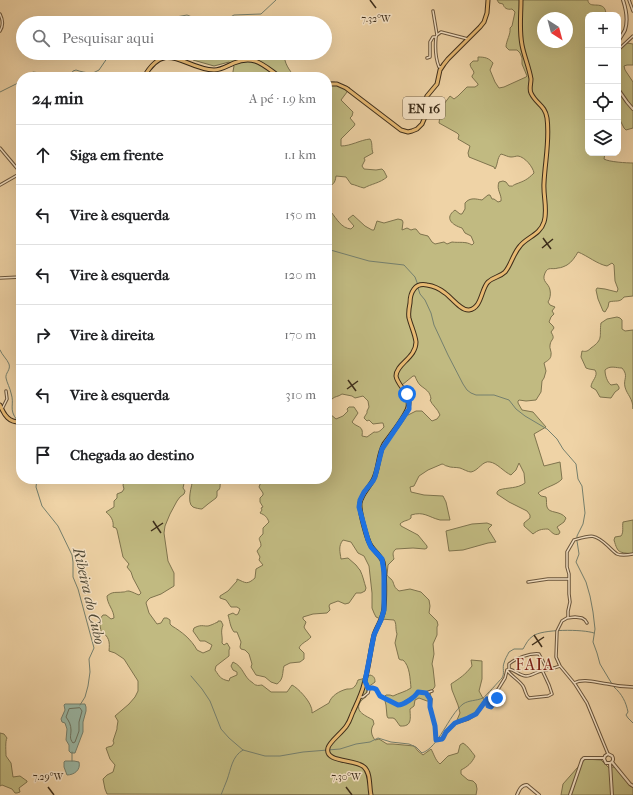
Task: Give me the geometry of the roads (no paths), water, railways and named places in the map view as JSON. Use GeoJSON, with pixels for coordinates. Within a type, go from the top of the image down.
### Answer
{"type":"FeatureCollection","features":[{"type":"Feature","properties":{"kind":"main road","name":"EN 16"},"geometry":{"type":"LineString","coordinates":[[332,84],[337,84],[346,88],[401,130],[408,132],[417,129],[422,124],[425,117],[425,99],[437,84],[441,68],[480,28],[487,13],[488,0]]}},
{"type":"Feature","properties":{"kind":"main road"},"geometry":{"type":"LineString","coordinates":[[371,795],[367,771],[363,766],[334,758],[328,751],[330,744],[348,724],[360,697],[365,681],[374,635],[384,610],[384,572],[382,559],[371,547],[368,540],[359,507],[360,500],[375,477],[382,449],[410,406],[407,394],[396,374],[399,368],[412,355],[416,346],[409,314],[411,295],[416,287],[424,285],[430,286],[446,293],[462,307],[468,310],[473,309],[477,305],[486,284],[490,280],[504,273],[520,245],[535,235],[542,228],[546,216],[544,185],[548,147],[547,119],[544,109],[531,93],[530,77],[521,38],[521,0]]}},
{"type":"Feature","properties":{"kind":"main road"},"geometry":{"type":"LineString","coordinates":[[147,72],[158,60]]}},
{"type":"Feature","properties":{"kind":"main road"},"geometry":{"type":"LineString","coordinates":[[181,60],[215,70],[240,61],[251,60],[263,64],[273,72]]}},
{"type":"Feature","properties":{"kind":"main road"},"geometry":{"type":"LineString","coordinates":[[0,405],[9,419],[16,422]]}},
{"type":"Feature","properties":{"kind":"street"},"geometry":{"type":"LineString","coordinates":[[621,37],[626,23],[623,0]]}},
{"type":"Feature","properties":{"kind":"street"},"geometry":{"type":"LineString","coordinates":[[629,0],[633,11]]}},
{"type":"Feature","properties":{"kind":"street"},"geometry":{"type":"LineString","coordinates":[[433,11],[437,36],[437,61],[439,67],[441,68]]}},
{"type":"Feature","properties":{"kind":"street"},"geometry":{"type":"LineString","coordinates":[[0,14],[3,24],[0,31]]}},
{"type":"Feature","properties":{"kind":"street"},"geometry":{"type":"LineString","coordinates":[[427,58],[430,57],[431,40],[441,32],[468,39]]}},
{"type":"Feature","properties":{"kind":"street"},"geometry":{"type":"LineString","coordinates":[[620,48],[633,36]]}},
{"type":"Feature","properties":{"kind":"street"},"geometry":{"type":"LineString","coordinates":[[430,46],[436,47]]}},
{"type":"Feature","properties":{"kind":"street"},"geometry":{"type":"LineString","coordinates":[[621,93],[633,109]]}},
{"type":"Feature","properties":{"kind":"street"},"geometry":{"type":"LineString","coordinates":[[0,148],[16,167]]}},
{"type":"Feature","properties":{"kind":"street"},"geometry":{"type":"LineString","coordinates":[[0,185],[16,176]]}},
{"type":"Feature","properties":{"kind":"street"},"geometry":{"type":"LineString","coordinates":[[0,278],[16,277]]}},
{"type":"Feature","properties":{"kind":"street"},"geometry":{"type":"LineString","coordinates":[[2,409],[7,399],[6,392]]}},
{"type":"Feature","properties":{"kind":"street"},"geometry":{"type":"LineString","coordinates":[[568,618],[570,602],[567,552],[575,540],[594,536],[618,554],[633,554]]}},
{"type":"Feature","properties":{"kind":"street"},"geometry":{"type":"LineString","coordinates":[[528,582],[548,579],[569,579]]}},
{"type":"Feature","properties":{"kind":"street"},"geometry":{"type":"LineString","coordinates":[[587,624],[582,618],[575,617],[562,621],[557,632],[556,657],[560,666],[574,683],[591,711],[592,718],[608,754],[612,756],[612,795]]}},
{"type":"Feature","properties":{"kind":"street"},"geometry":{"type":"LineString","coordinates":[[426,693],[430,699],[436,740],[442,739],[455,723],[476,714],[487,699],[488,706],[491,707],[497,698],[497,691],[505,678],[509,664],[514,660],[533,654],[539,654],[547,670]]}},
{"type":"Feature","properties":{"kind":"street"},"geometry":{"type":"LineString","coordinates":[[508,669],[514,670],[526,676],[542,670],[560,666]]}},
{"type":"Feature","properties":{"kind":"street"},"geometry":{"type":"LineString","coordinates":[[508,669],[508,672],[523,686],[526,696],[529,698],[548,696],[552,694],[542,670]]}},
{"type":"Feature","properties":{"kind":"street"},"geometry":{"type":"LineString","coordinates":[[360,697],[363,697],[368,693],[368,688],[365,681]]}},
{"type":"Feature","properties":{"kind":"street"},"geometry":{"type":"LineString","coordinates":[[574,683],[580,681],[596,681],[633,688]]}},
{"type":"Feature","properties":{"kind":"street"},"geometry":{"type":"LineString","coordinates":[[368,688],[376,689],[380,696],[398,705],[401,705],[414,698],[418,692],[426,693],[432,691]]}},
{"type":"Feature","properties":{"kind":"street"},"geometry":{"type":"LineString","coordinates":[[570,795],[582,760],[584,758],[604,758],[608,754]]}},
{"type":"Feature","properties":{"kind":"street"},"geometry":{"type":"LineString","coordinates":[[604,758],[606,762],[611,762],[633,786]]}},
{"type":"Feature","properties":{"kind":"street"},"geometry":{"type":"LineString","coordinates":[[517,795],[521,788],[525,785],[540,795]]}},
{"type":"Feature","properties":{"kind":"water"},"geometry":{"type":"Polygon","coordinates":[[[65,704],[85,704],[86,707],[83,732],[75,753],[71,753],[69,751],[69,745],[66,740],[67,729],[65,723],[62,722],[61,719],[65,710],[65,704]]]}},
{"type":"Feature","properties":{"kind":"water"},"geometry":{"type":"Polygon","coordinates":[[[65,761],[79,762],[78,770],[67,775],[64,767],[65,761]]]}},
{"type":"Feature","properties":{"kind":"waterway"},"geometry":{"type":"LineString","coordinates":[[232,16],[261,14],[276,0]]}},
{"type":"Feature","properties":{"kind":"waterway"},"geometry":{"type":"LineString","coordinates":[[182,16],[190,16]]}},
{"type":"Feature","properties":{"kind":"waterway"},"geometry":{"type":"LineString","coordinates":[[95,72],[99,70],[106,60]]}},
{"type":"Feature","properties":{"kind":"waterway"},"geometry":{"type":"LineString","coordinates":[[72,72],[76,70],[84,72]]}},
{"type":"Feature","properties":{"kind":"waterway"},"geometry":{"type":"LineString","coordinates":[[0,92],[16,84]]}},
{"type":"Feature","properties":{"kind":"waterway"},"geometry":{"type":"LineString","coordinates":[[332,250],[369,261],[404,265],[415,277],[418,285]]}},
{"type":"Feature","properties":{"kind":"waterway"},"geometry":{"type":"LineString","coordinates":[[418,288],[431,313],[434,325],[448,355],[467,390],[476,395],[494,395],[509,400],[516,409],[525,416],[547,429],[557,439],[563,449],[576,464],[578,479],[582,486],[585,513],[583,524],[577,538]]}},
{"type":"Feature","properties":{"kind":"waterway"},"geometry":{"type":"LineString","coordinates":[[0,350],[9,364],[6,378],[11,391],[12,410],[16,419]]}},
{"type":"Feature","properties":{"kind":"waterway","name":"Ribeira do Cubo"},"geometry":{"type":"LineString","coordinates":[[36,484],[42,506],[58,526],[72,555],[73,577],[78,589],[94,648],[89,659],[90,672],[88,686],[85,697],[80,705]]}},
{"type":"Feature","properties":{"kind":"waterway"},"geometry":{"type":"LineString","coordinates":[[577,541],[579,554],[576,562],[586,582],[593,612],[595,629],[593,642],[600,664],[612,684]]}},
{"type":"Feature","properties":{"kind":"waterway"},"geometry":{"type":"LineString","coordinates":[[191,676],[210,701],[221,729],[243,750],[265,756],[280,756],[303,752],[340,749],[356,744],[370,742],[378,738],[391,742],[409,744],[416,747],[422,753],[428,750],[463,704],[483,698],[490,692],[502,678],[503,665],[509,652],[514,649],[523,649],[531,637],[545,632],[572,630],[594,633]]}},
{"type":"Feature","properties":{"kind":"waterway"},"geometry":{"type":"LineString","coordinates":[[614,687],[623,698],[628,712],[626,715],[633,723]]}},
{"type":"Feature","properties":{"kind":"waterway"},"geometry":{"type":"LineString","coordinates":[[221,795],[234,759],[243,750]]}},
{"type":"Feature","properties":{"kind":"waterway","name":"Ribeira do Cubo"},"geometry":{"type":"LineString","coordinates":[[72,752],[72,761]]}},
{"type":"Feature","properties":{"kind":"district","name":"FAIA"},"geometry":{"type":"Point","coordinates":[535,664]}}]}
